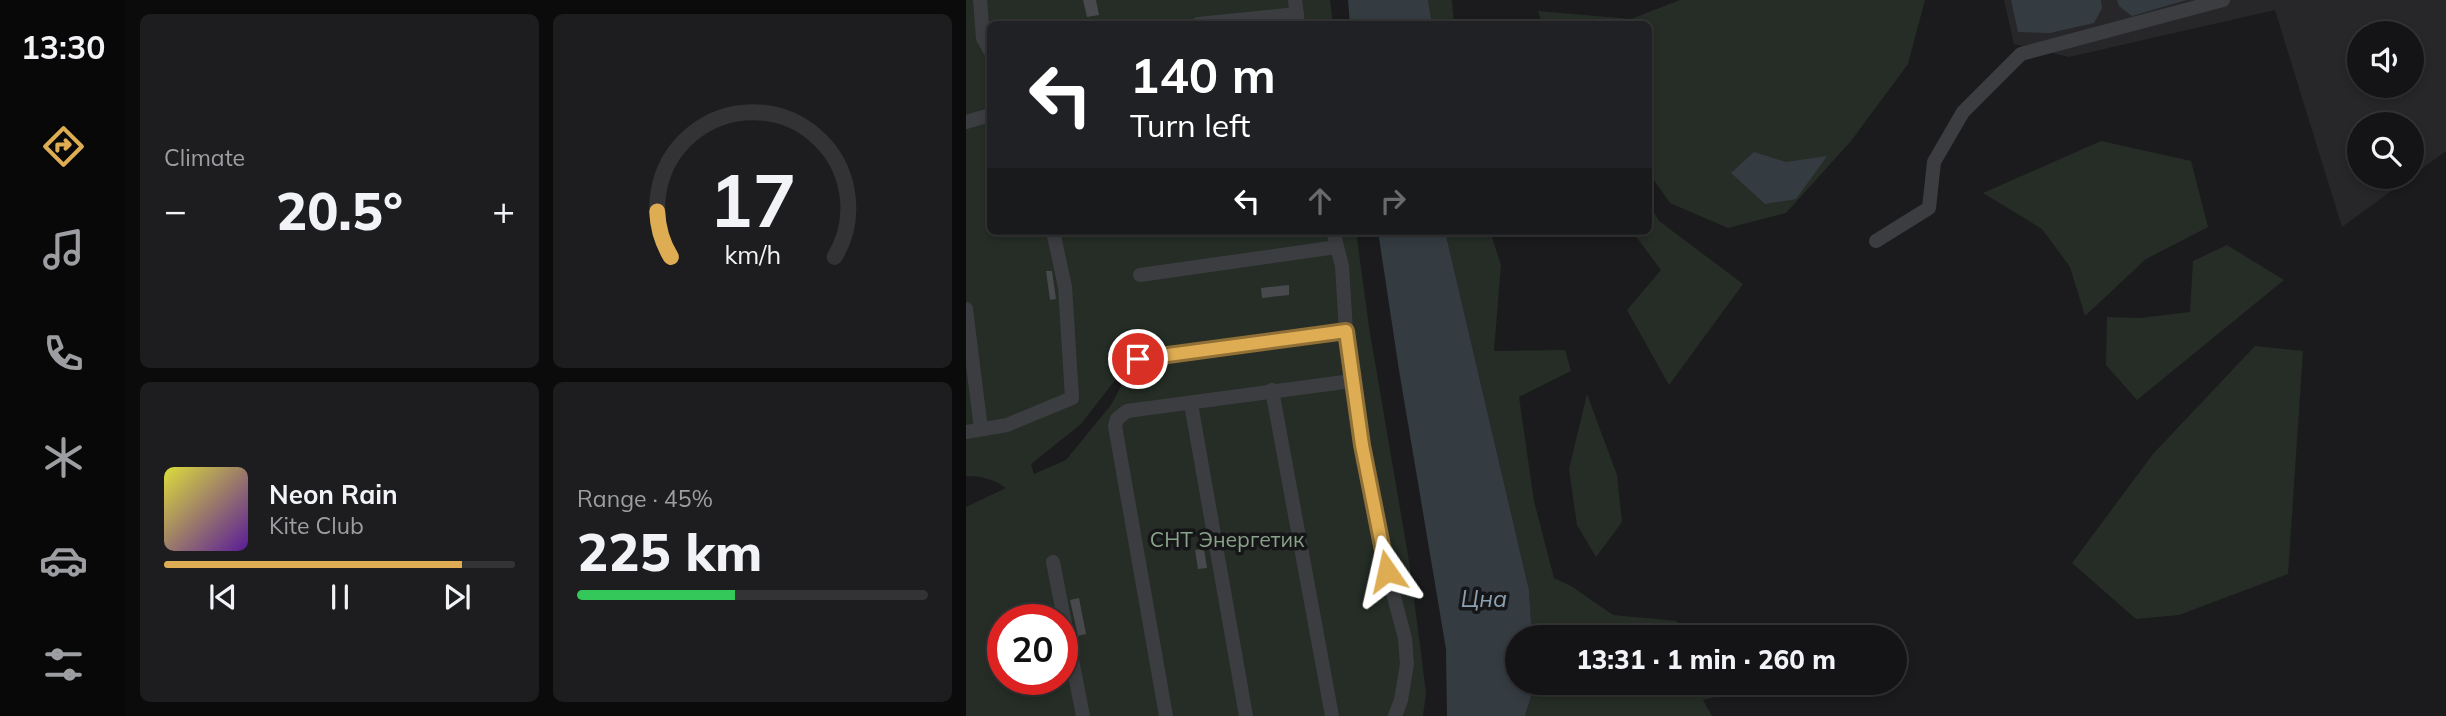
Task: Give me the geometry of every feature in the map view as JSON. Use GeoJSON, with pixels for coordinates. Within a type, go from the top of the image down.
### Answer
{"type":"FeatureCollection","features":[{"type":"Feature","properties":{"kind":"lane"},"geometry":{"type":"LineString","coordinates":[[980,0],[983,38],[987,45]]}},
{"type":"Feature","properties":{"kind":"lane"},"geometry":{"type":"LineString","coordinates":[[1876,241],[1929,208],[1934,162],[1963,112],[2021,54],[2223,0]]}},
{"type":"Feature","properties":{"kind":"lane"},"geometry":{"type":"LineString","coordinates":[[1225,21],[1297,13]]}},
{"type":"Feature","properties":{"kind":"lane"},"geometry":{"type":"LineString","coordinates":[[966,122],[987,116]]}},
{"type":"Feature","properties":{"kind":"lane"},"geometry":{"type":"LineString","coordinates":[[966,432],[1007,425],[1072,398],[1065,288],[1055,235]]}},
{"type":"Feature","properties":{"kind":"lane"},"geometry":{"type":"LineString","coordinates":[[1334,235],[1342,266],[1346,331],[1362,445],[1387,571],[1405,638],[1407,664],[1401,700],[1395,716]]}},
{"type":"Feature","properties":{"kind":"lane"},"geometry":{"type":"LineString","coordinates":[[1140,275],[1337,247]]}},
{"type":"Feature","properties":{"kind":"lane"},"geometry":{"type":"LineString","coordinates":[[966,309],[981,429]]}},
{"type":"Feature","properties":{"kind":"lane"},"geometry":{"type":"LineString","coordinates":[[1138,359],[1346,331]]}},
{"type":"Feature","properties":{"kind":"lane"},"geometry":{"type":"LineString","coordinates":[[1166,716],[1115,422],[1120,414],[1127,411],[1352,380]]}},
{"type":"Feature","properties":{"kind":"lane"},"geometry":{"type":"LineString","coordinates":[[1272,390],[1332,716]]}},
{"type":"Feature","properties":{"kind":"lane"},"geometry":{"type":"LineString","coordinates":[[1191,404],[1246,716]]}},
{"type":"Feature","properties":{"kind":"lane"},"geometry":{"type":"LineString","coordinates":[[1053,562],[1083,716]]}},
{"type":"Feature","properties":{"kind":"shaded area"},"geometry":{"type":"Polygon","coordinates":[[[2004,0],[2446,0],[2446,151],[2424,167],[2424,112],[2347,112],[2347,189],[2394,189],[2342,227],[2275,10],[2069,57],[2014,44],[2004,0]]]}},
{"type":"Feature","properties":{"kind":"green space","name":"СНТ Энергетик"},"geometry":{"type":"Polygon","coordinates":[[[966,0],[1330,0],[1333,21],[987,21],[987,235],[1357,235],[1369,327],[1410,567],[1426,693],[1423,716],[966,716],[966,507],[1006,488],[987,479],[966,476],[966,0]],[[1134,362],[1114,376],[1116,379],[1081,424],[1031,464],[1034,474],[1066,460],[1111,405],[1134,362]]]}},
{"type":"Feature","properties":{"kind":"green space"},"geometry":{"type":"Polygon","coordinates":[[[1428,0],[1452,0],[1454,21],[1432,21],[1428,0]]]}},
{"type":"Feature","properties":{"kind":"green space"},"geometry":{"type":"Polygon","coordinates":[[[1680,0],[1925,0],[1908,64],[1851,141],[1786,213],[1728,228],[1670,203],[1652,177],[1652,21],[1541,21],[1538,11],[1631,19],[1680,0]]]}},
{"type":"Feature","properties":{"kind":"green space"},"geometry":{"type":"Polygon","coordinates":[[[2101,141],[2191,161],[2208,227],[2146,259],[2085,316],[2070,267],[2042,229],[1983,193],[2101,141]]]}},
{"type":"Feature","properties":{"kind":"green space"},"geometry":{"type":"Polygon","coordinates":[[[1652,209],[1659,221],[1743,284],[1669,385],[1627,310],[1661,270],[1635,235],[1652,235],[1652,209]]]}},
{"type":"Feature","properties":{"kind":"green space"},"geometry":{"type":"Polygon","coordinates":[[[1446,235],[1491,235],[1501,265],[1494,351],[1565,350],[1571,371],[1519,397],[1534,501],[1554,578],[1571,586],[1613,615],[1676,621],[1682,625],[1531,625],[1529,590],[1446,235]]]}},
{"type":"Feature","properties":{"kind":"green space"},"geometry":{"type":"Polygon","coordinates":[[[2227,245],[2284,280],[2137,400],[2106,365],[2107,317],[2140,318],[2190,312],[2193,261],[2227,245]]]}},
{"type":"Feature","properties":{"kind":"green space"},"geometry":{"type":"Polygon","coordinates":[[[2255,346],[2303,351],[2288,574],[2179,615],[2136,619],[2072,563],[2153,454],[2255,346]]]}},
{"type":"Feature","properties":{"kind":"green space"},"geometry":{"type":"Polygon","coordinates":[[[1587,394],[1617,475],[1622,522],[1596,557],[1577,525],[1569,469],[1587,394]]]}},
{"type":"Feature","properties":{"kind":"green space"},"geometry":{"type":"Polygon","coordinates":[[[1531,695],[1723,695],[1703,700],[1712,716],[1525,716],[1531,695]]]}},
{"type":"Feature","properties":{"kind":"water"},"geometry":{"type":"Polygon","coordinates":[[[1348,0],[1428,0],[1432,21],[1350,21],[1348,0]]]}},
{"type":"Feature","properties":{"kind":"water"},"geometry":{"type":"Polygon","coordinates":[[[2011,0],[2101,0],[2102,8],[2094,23],[2050,33],[2018,32],[2011,0]]]}},
{"type":"Feature","properties":{"kind":"water"},"geometry":{"type":"Polygon","coordinates":[[[2117,0],[2186,0],[2132,16],[2119,6],[2117,0]]]}},
{"type":"Feature","properties":{"kind":"water"},"geometry":{"type":"Polygon","coordinates":[[[1754,152],[1786,162],[1827,156],[1796,199],[1765,204],[1731,173],[1754,152]]]}},
{"type":"Feature","properties":{"kind":"water","name":"Цна"},"geometry":{"type":"Polygon","coordinates":[[[1379,235],[1446,235],[1529,590],[1531,625],[1505,625],[1505,695],[1531,695],[1525,716],[1447,716],[1446,649],[1379,235]]]}},
{"type":"Feature","properties":{"kind":"building"},"geometry":{"type":"Polygon","coordinates":[[[1083,0],[1096,0],[1099,15],[1087,17],[1083,0]]]}},
{"type":"Feature","properties":{"kind":"building"},"geometry":{"type":"Polygon","coordinates":[[[1046,271],[1052,271],[1056,299],[1050,300],[1046,271]]]}},
{"type":"Feature","properties":{"kind":"building"},"geometry":{"type":"Polygon","coordinates":[[[1289,285],[1289,295],[1262,298],[1261,288],[1289,285]]]}},
{"type":"Feature","properties":{"kind":"building"},"geometry":{"type":"Polygon","coordinates":[[[1204,549],[1207,568],[1198,569],[1195,550],[1204,549]]]}},
{"type":"Feature","properties":{"kind":"building"},"geometry":{"type":"Polygon","coordinates":[[[1079,598],[1086,634],[1078,636],[1078,604],[1071,604],[1070,600],[1079,598]]]}},
{"type":"Feature","properties":{"kind":"route"},"geometry":{"type":"LineString","coordinates":[[1138,359],[1346,331],[1362,445],[1387,571]]}}]}
